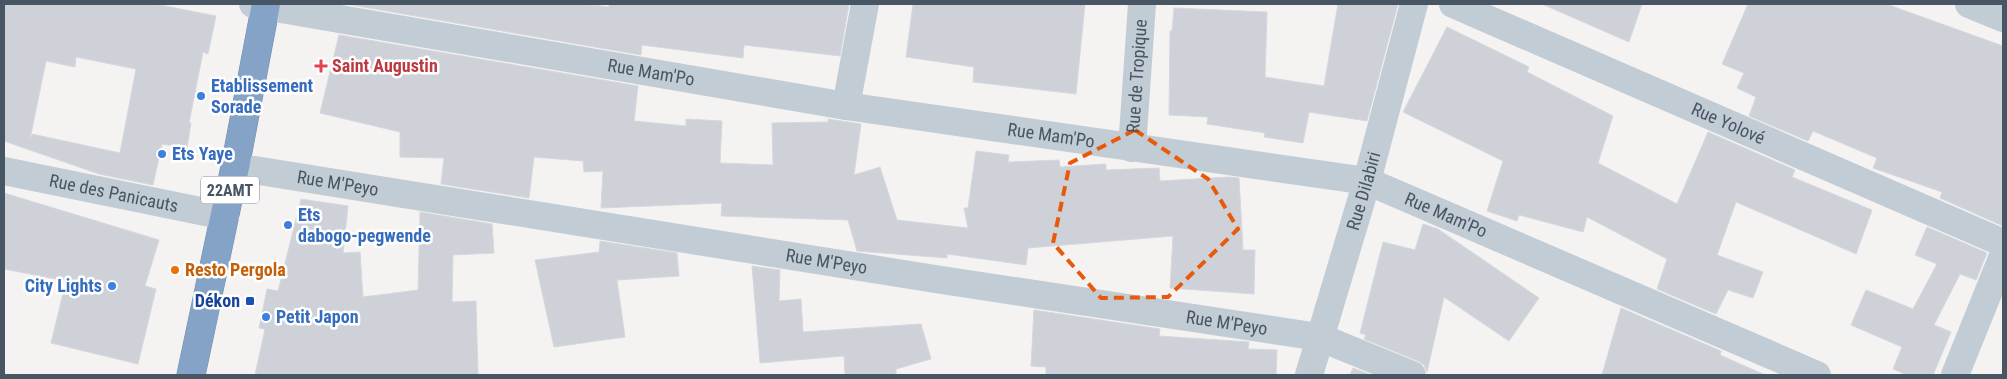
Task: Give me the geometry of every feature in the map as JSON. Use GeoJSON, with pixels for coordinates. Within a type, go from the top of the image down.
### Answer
{"type":"FeatureCollection","features":[{"type":"Feature","properties":{"kind":"highway","name":"22AMT"},"geometry":{"type":"LineString","coordinates":[[191,375],[235,167],[262,5]]}},
{"type":"Feature","properties":{"kind":"street"},"geometry":{"type":"LineString","coordinates":[[846,106],[864,4]]}},
{"type":"Feature","properties":{"kind":"street","name":"Rue de Tropique"},"geometry":{"type":"LineString","coordinates":[[1132,148],[1142,4]]}},
{"type":"Feature","properties":{"kind":"street","name":"Rue Dilabiri"},"geometry":{"type":"LineString","coordinates":[[1308,375],[1367,181],[1414,4]]}},
{"type":"Feature","properties":{"kind":"street","name":"Rue Yolové"},"geometry":{"type":"LineString","coordinates":[[1453,4],[2003,243]]}},
{"type":"Feature","properties":{"kind":"street"},"geometry":{"type":"LineString","coordinates":[[1969,4],[2003,18]]}},
{"type":"Feature","properties":{"kind":"street","name":"Rue Mam'Po"},"geometry":{"type":"LineString","coordinates":[[262,5],[846,106],[1367,181],[1816,375]]}},
{"type":"Feature","properties":{"kind":"street","name":"Rue M'Peyo"},"geometry":{"type":"LineString","coordinates":[[235,167],[935,279],[1319,336],[1412,375]]}},
{"type":"Feature","properties":{"kind":"street","name":"Rue des Panicauts"},"geometry":{"type":"LineString","coordinates":[[4,171],[225,216]]}},
{"type":"Feature","properties":{"kind":"street"},"geometry":{"type":"LineString","coordinates":[[1955,375],[2003,256]]}},
{"type":"Feature","properties":{"kind":"highlighted area"},"geometry":{"type":"Polygon","coordinates":[[[1135,130],[1208,179],[1238,229],[1168,297],[1101,298],[1053,243],[1070,163],[1135,130]]]}},
{"type":"Feature","properties":{"kind":"building"},"geometry":{"type":"Polygon","coordinates":[[[4,4],[155,4],[216,16],[208,54],[203,52],[189,123],[191,123],[187,148],[162,144],[153,185],[99,174],[4,141],[4,4]],[[76,57],[75,67],[46,61],[30,139],[32,134],[120,153],[136,69],[76,57]]]}},
{"type":"Feature","properties":{"kind":"building"},"geometry":{"type":"Polygon","coordinates":[[[346,4],[584,4],[609,7],[609,4],[849,4],[840,56],[744,45],[743,58],[642,45],[641,55],[346,4]]]}},
{"type":"Feature","properties":{"kind":"building"},"geometry":{"type":"Polygon","coordinates":[[[913,4],[1085,4],[1076,94],[973,82],[974,67],[906,57],[913,4]]]}},
{"type":"Feature","properties":{"kind":"building"},"geometry":{"type":"Polygon","coordinates":[[[1338,4],[1398,4],[1367,121],[1309,112],[1303,143],[1264,137],[1265,133],[1207,124],[1208,117],[1169,115],[1170,31],[1172,31],[1174,8],[1267,12],[1265,77],[1324,86],[1338,4]]]}},
{"type":"Feature","properties":{"kind":"building"},"geometry":{"type":"Polygon","coordinates":[[[1542,4],[1642,4],[1629,42],[1542,4]]]}},
{"type":"Feature","properties":{"kind":"building"},"geometry":{"type":"Polygon","coordinates":[[[1748,4],[1886,4],[2003,46],[2003,226],[1940,198],[1942,192],[1873,168],[1877,158],[1813,131],[1808,141],[1749,116],[1756,97],[1737,88],[1744,73],[1722,64],[1748,4]]]}},
{"type":"Feature","properties":{"kind":"building"},"geometry":{"type":"Polygon","coordinates":[[[1447,27],[1529,67],[1527,72],[1613,116],[1598,163],[1677,204],[1708,132],[1795,170],[1792,177],[1872,210],[1856,254],[1736,202],[1717,255],[1763,272],[1753,298],[1728,290],[1716,314],[1657,289],[1667,259],[1587,217],[1583,232],[1519,215],[1517,221],[1487,211],[1503,161],[1403,112],[1447,27]]]}},
{"type":"Feature","properties":{"kind":"building"},"geometry":{"type":"Polygon","coordinates":[[[339,35],[638,86],[634,121],[686,126],[686,119],[722,121],[720,163],[773,165],[772,123],[828,122],[828,119],[861,124],[854,175],[880,167],[897,220],[968,228],[964,208],[968,208],[976,151],[1009,155],[1008,162],[1059,160],[1060,167],[1106,164],[1106,170],[1159,168],[1160,181],[1239,178],[1243,250],[1255,250],[1254,294],[1170,288],[1173,236],[1028,248],[1026,265],[947,254],[947,258],[857,251],[848,220],[721,216],[722,203],[601,208],[603,171],[584,172],[583,161],[534,157],[529,198],[441,184],[444,158],[400,157],[400,132],[320,113],[339,35]]]}},
{"type":"Feature","properties":{"kind":"building"},"geometry":{"type":"Polygon","coordinates":[[[4,193],[159,240],[145,286],[156,289],[138,364],[51,343],[66,281],[4,269],[4,193]]]}},
{"type":"Feature","properties":{"kind":"building"},"geometry":{"type":"Polygon","coordinates":[[[301,199],[348,206],[343,253],[360,252],[363,297],[418,290],[420,212],[492,224],[494,253],[453,255],[452,302],[476,301],[478,375],[255,375],[265,329],[259,328],[267,289],[278,291],[301,199]]]}},
{"type":"Feature","properties":{"kind":"building"},"geometry":{"type":"Polygon","coordinates":[[[1423,224],[1438,229],[1539,298],[1509,341],[1444,297],[1427,372],[1424,365],[1418,361],[1364,339],[1366,335],[1360,333],[1383,242],[1415,250],[1423,224]]]}},
{"type":"Feature","properties":{"kind":"building"},"geometry":{"type":"Polygon","coordinates":[[[1927,227],[1987,253],[1976,280],[1960,274],[1934,325],[1951,332],[1933,375],[1907,375],[1893,369],[1902,347],[1851,325],[1866,290],[1913,309],[1937,264],[1915,255],[1927,227]]]}},
{"type":"Feature","properties":{"kind":"building"},"geometry":{"type":"Polygon","coordinates":[[[600,241],[677,253],[679,276],[617,280],[625,337],[554,347],[535,260],[599,252],[600,241]]]}},
{"type":"Feature","properties":{"kind":"building"},"geometry":{"type":"Polygon","coordinates":[[[752,266],[780,270],[779,301],[801,299],[803,332],[921,324],[931,359],[896,369],[896,375],[845,375],[844,356],[760,363],[752,266]]]}},
{"type":"Feature","properties":{"kind":"building"},"geometry":{"type":"Polygon","coordinates":[[[1621,308],[1721,351],[1720,355],[1765,375],[1602,375],[1621,308]]]}},
{"type":"Feature","properties":{"kind":"building"},"geometry":{"type":"Polygon","coordinates":[[[1034,310],[1160,329],[1159,336],[1249,342],[1248,349],[1277,350],[1276,375],[1046,375],[1046,367],[1031,366],[1034,310]]]}},
{"type":"Feature","properties":{"kind":"building"},"geometry":{"type":"Polygon","coordinates":[[[1353,368],[1371,375],[1350,375],[1353,368]]]}},
{"type":"Feature","properties":{"kind":"place","name":"Saint Augustin"},"geometry":{"type":"Point","coordinates":[321,66]}},
{"type":"Feature","properties":{"kind":"place","name":"Etablissement Sorade"},"geometry":{"type":"Point","coordinates":[201,96]}},
{"type":"Feature","properties":{"kind":"place","name":"Ets Yaye"},"geometry":{"type":"Point","coordinates":[162,154]}},
{"type":"Feature","properties":{"kind":"place","name":"Ets dabogo-pegwende"},"geometry":{"type":"Point","coordinates":[288,225]}},
{"type":"Feature","properties":{"kind":"place","name":"Resto Pergola"},"geometry":{"type":"Point","coordinates":[175,270]}},
{"type":"Feature","properties":{"kind":"place","name":"City Lights"},"geometry":{"type":"Point","coordinates":[112,286]}},
{"type":"Feature","properties":{"kind":"place","name":"Dékon"},"geometry":{"type":"Point","coordinates":[250,301]}},
{"type":"Feature","properties":{"kind":"place","name":"Petit Japon"},"geometry":{"type":"Point","coordinates":[266,317]}}]}
